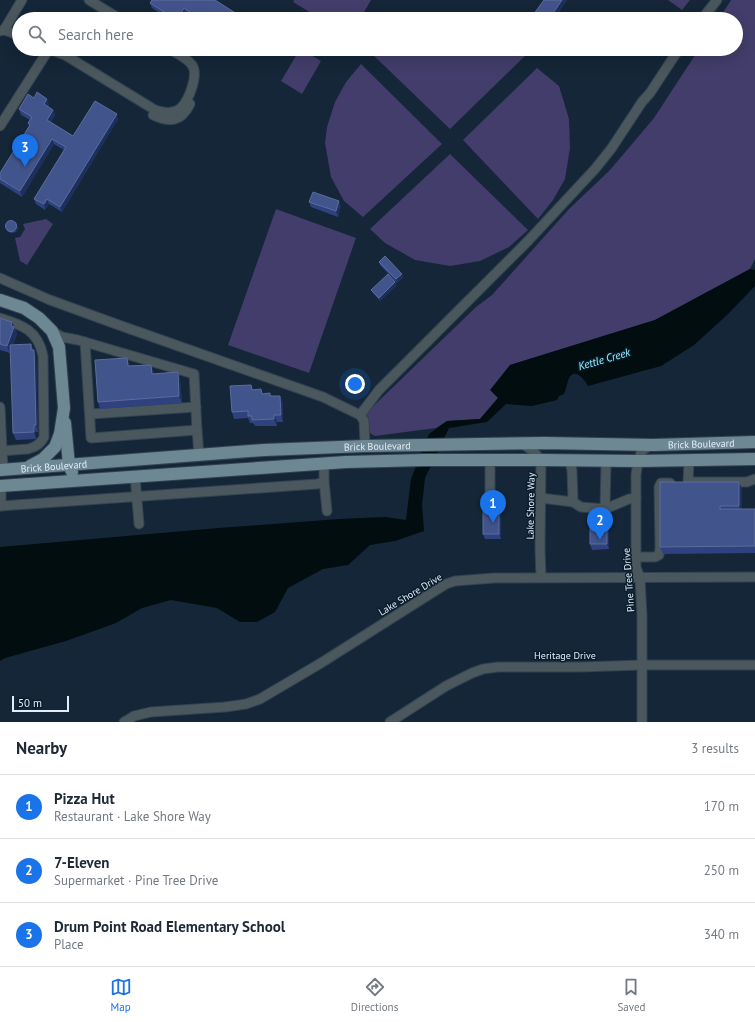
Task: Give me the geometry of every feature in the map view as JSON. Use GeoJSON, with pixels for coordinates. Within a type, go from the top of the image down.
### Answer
{"type":"FeatureCollection","features":[{"type":"Feature","properties":{"kind":"main road"},"geometry":{"type":"LineString","coordinates":[[0,300],[24,308],[39,318],[52,331],[59,347],[69,465],[73,474],[80,480]]}},
{"type":"Feature","properties":{"kind":"main road"},"geometry":{"type":"LineString","coordinates":[[26,468],[43,459],[55,447],[60,434],[64,408]]}},
{"type":"Feature","properties":{"kind":"main road","name":"Brick Boulevard"},"geometry":{"type":"LineString","coordinates":[[1,470],[264,450],[365,446],[448,444],[653,445],[755,442]]}},
{"type":"Feature","properties":{"kind":"main road","name":"Brick Boulevard"},"geometry":{"type":"LineString","coordinates":[[0,486],[135,476],[407,460],[638,461],[755,459]]}},
{"type":"Feature","properties":{"kind":"street"},"geometry":{"type":"LineString","coordinates":[[14,12],[22,0]]}},
{"type":"Feature","properties":{"kind":"street"},"geometry":{"type":"LineString","coordinates":[[89,0],[109,12]]}},
{"type":"Feature","properties":{"kind":"street"},"geometry":{"type":"LineString","coordinates":[[707,12],[716,0]]}},
{"type":"Feature","properties":{"kind":"street"},"geometry":{"type":"LineString","coordinates":[[12,15],[2,30],[12,33]]}},
{"type":"Feature","properties":{"kind":"street"},"geometry":{"type":"LineString","coordinates":[[0,126],[45,56]]}},
{"type":"Feature","properties":{"kind":"street"},"geometry":{"type":"LineString","coordinates":[[57,56],[61,60],[131,99],[150,114],[160,118],[173,120],[180,117],[187,110],[191,102],[190,92],[194,80],[192,65],[180,56]]}},
{"type":"Feature","properties":{"kind":"street"},"geometry":{"type":"LineString","coordinates":[[360,414],[380,390],[528,241],[595,169],[611,150],[635,112],[650,93],[674,56]]}},
{"type":"Feature","properties":{"kind":"street"},"geometry":{"type":"LineString","coordinates":[[0,278],[50,300],[323,397],[360,414],[364,421],[365,446]]}},
{"type":"Feature","properties":{"kind":"street"},"geometry":{"type":"LineString","coordinates":[[0,318],[19,324],[28,329],[35,336],[41,348],[44,437],[42,442],[32,448],[1,451]]}},
{"type":"Feature","properties":{"kind":"street"},"geometry":{"type":"LineString","coordinates":[[52,331],[62,337],[85,342],[194,374],[199,455]]}},
{"type":"Feature","properties":{"kind":"street"},"geometry":{"type":"LineString","coordinates":[[85,342],[91,438],[197,430]]}},
{"type":"Feature","properties":{"kind":"street"},"geometry":{"type":"LineString","coordinates":[[0,407],[1,470]]}},
{"type":"Feature","properties":{"kind":"street"},"geometry":{"type":"LineString","coordinates":[[90,414],[196,407]]}},
{"type":"Feature","properties":{"kind":"street","name":"Lake Shore Way"},"geometry":{"type":"LineString","coordinates":[[523,444],[542,460],[540,549],[541,577]]}},
{"type":"Feature","properties":{"kind":"street"},"geometry":{"type":"LineString","coordinates":[[638,461],[642,450],[653,445]]}},
{"type":"Feature","properties":{"kind":"street"},"geometry":{"type":"LineString","coordinates":[[490,460],[490,493]]}},
{"type":"Feature","properties":{"kind":"street"},"geometry":{"type":"LineString","coordinates":[[570,460],[572,471],[573,502]]}},
{"type":"Feature","properties":{"kind":"street"},"geometry":{"type":"LineString","coordinates":[[688,482],[689,460]]}},
{"type":"Feature","properties":{"kind":"street"},"geometry":{"type":"LineString","coordinates":[[605,509],[606,461]]}},
{"type":"Feature","properties":{"kind":"street","name":"Pine Tree Drive"},"geometry":{"type":"LineString","coordinates":[[638,461],[636,475],[636,567],[640,578],[642,616],[642,722]]}},
{"type":"Feature","properties":{"kind":"street"},"geometry":{"type":"LineString","coordinates":[[324,464],[327,511]]}},
{"type":"Feature","properties":{"kind":"street"},"geometry":{"type":"LineString","coordinates":[[135,476],[139,524]]}},
{"type":"Feature","properties":{"kind":"street"},"geometry":{"type":"LineString","coordinates":[[636,557],[656,557],[659,555],[659,487],[661,484],[688,482],[747,482],[755,479]]}},
{"type":"Feature","properties":{"kind":"street"},"geometry":{"type":"LineString","coordinates":[[0,486],[0,506],[317,484],[324,481]]}},
{"type":"Feature","properties":{"kind":"street"},"geometry":{"type":"LineString","coordinates":[[541,498],[573,502],[581,507],[605,509],[629,499],[636,498]]}},
{"type":"Feature","properties":{"kind":"street","name":"Lake Shore Drive"},"geometry":{"type":"LineString","coordinates":[[124,722],[134,716],[151,712],[225,707],[246,704],[260,699],[321,663],[446,584],[455,581],[541,577],[755,577]]}},
{"type":"Feature","properties":{"kind":"street","name":"Heritage Drive"},"geometry":{"type":"LineString","coordinates":[[390,722],[446,686],[483,669],[498,667],[755,665]]}},
{"type":"Feature","properties":{"kind":"shaded area"},"geometry":{"type":"Polygon","coordinates":[[[294,0],[371,0],[364,12],[309,12],[293,2],[294,0]]]}},
{"type":"Feature","properties":{"kind":"shaded area"},"geometry":{"type":"Polygon","coordinates":[[[668,0],[690,0],[682,10],[668,0]]]}},
{"type":"Feature","properties":{"kind":"shaded area"},"geometry":{"type":"Polygon","coordinates":[[[731,0],[755,0],[755,259],[750,269],[655,320],[510,365],[498,398],[480,419],[447,421],[436,428],[375,436],[371,434],[361,418],[476,307],[492,295],[569,209],[610,170],[654,118],[694,56],[743,56],[743,12],[723,12],[731,0]]]}},
{"type":"Feature","properties":{"kind":"shaded area"},"geometry":{"type":"Polygon","coordinates":[[[296,56],[312,56],[321,61],[302,94],[281,81],[296,56]]]}},
{"type":"Feature","properties":{"kind":"shaded area"},"geometry":{"type":"Polygon","coordinates":[[[374,56],[525,56],[450,129],[374,56]]]}},
{"type":"Feature","properties":{"kind":"shaded area"},"geometry":{"type":"Polygon","coordinates":[[[361,64],[442,144],[363,217],[344,201],[331,177],[325,143],[327,127],[335,102],[346,82],[361,64]]]}},
{"type":"Feature","properties":{"kind":"shaded area"},"geometry":{"type":"Polygon","coordinates":[[[537,68],[559,86],[569,119],[570,148],[565,179],[553,200],[538,219],[463,140],[537,68]]]}},
{"type":"Feature","properties":{"kind":"shaded area"},"geometry":{"type":"Polygon","coordinates":[[[450,154],[528,230],[509,247],[480,261],[450,266],[415,260],[385,243],[370,229],[450,154]]]}},
{"type":"Feature","properties":{"kind":"shaded area"},"geometry":{"type":"Polygon","coordinates":[[[276,209],[356,238],[309,373],[228,345],[276,209]]]}},
{"type":"Feature","properties":{"kind":"shaded area"},"geometry":{"type":"Polygon","coordinates":[[[46,219],[53,224],[27,265],[20,261],[15,238],[20,237],[25,229],[23,224],[46,219]]]}},
{"type":"Feature","properties":{"kind":"water","name":"Kettle Creek"},"geometry":{"type":"Polygon","coordinates":[[[750,269],[755,270],[755,286],[727,315],[694,345],[661,366],[588,386],[580,376],[574,374],[569,378],[564,394],[559,396],[557,400],[532,406],[506,404],[487,422],[449,428],[425,478],[422,505],[424,531],[395,541],[370,545],[348,565],[323,569],[288,588],[275,612],[257,622],[240,622],[217,608],[171,600],[142,608],[116,623],[66,641],[5,658],[0,661],[0,547],[339,519],[385,517],[406,520],[411,479],[429,434],[447,421],[480,419],[498,398],[490,390],[510,365],[655,320],[750,269]]]}},
{"type":"Feature","properties":{"kind":"building"},"geometry":{"type":"Polygon","coordinates":[[[152,0],[215,0],[234,12],[190,12],[184,8],[182,12],[164,12],[150,3],[152,0]]]}},
{"type":"Feature","properties":{"kind":"building"},"geometry":{"type":"Polygon","coordinates":[[[544,0],[562,0],[554,12],[535,12],[544,0]]]}},
{"type":"Feature","properties":{"kind":"building"},"geometry":{"type":"Polygon","coordinates":[[[37,92],[47,99],[44,104],[53,110],[47,120],[73,136],[95,101],[117,114],[60,207],[47,199],[44,204],[34,199],[66,147],[52,139],[20,191],[0,179],[0,173],[30,125],[28,123],[32,117],[19,109],[28,94],[34,98],[37,92]]]}},
{"type":"Feature","properties":{"kind":"building"},"geometry":{"type":"Polygon","coordinates":[[[313,192],[339,201],[336,211],[309,202],[313,192]]]}},
{"type":"Feature","properties":{"kind":"building"},"geometry":{"type":"Polygon","coordinates":[[[11,220],[15,222],[17,226],[15,230],[11,232],[7,230],[5,226],[7,222],[11,220]]]}},
{"type":"Feature","properties":{"kind":"building"},"geometry":{"type":"Polygon","coordinates":[[[385,256],[402,274],[396,279],[379,262],[385,256]]]}},
{"type":"Feature","properties":{"kind":"building"},"geometry":{"type":"Polygon","coordinates":[[[388,274],[395,282],[379,298],[371,290],[388,274]]]}},
{"type":"Feature","properties":{"kind":"building"},"geometry":{"type":"Polygon","coordinates":[[[0,318],[12,322],[11,326],[14,327],[7,346],[0,344],[0,318]]]}},
{"type":"Feature","properties":{"kind":"building"},"geometry":{"type":"Polygon","coordinates":[[[31,344],[31,350],[34,350],[36,425],[34,425],[34,432],[13,433],[10,345],[31,344]]]}},
{"type":"Feature","properties":{"kind":"building"},"geometry":{"type":"Polygon","coordinates":[[[127,358],[128,366],[151,365],[152,374],[178,372],[179,396],[98,402],[95,360],[127,358]]]}},
{"type":"Feature","properties":{"kind":"building"},"geometry":{"type":"Polygon","coordinates":[[[251,385],[252,390],[261,389],[262,394],[270,393],[270,396],[280,396],[281,415],[274,415],[274,419],[252,420],[252,416],[248,416],[248,411],[232,412],[230,386],[251,385]]]}},
{"type":"Feature","properties":{"kind":"building"},"geometry":{"type":"Polygon","coordinates":[[[660,482],[739,482],[739,506],[720,506],[720,509],[755,509],[755,546],[660,547],[660,482]]]}},
{"type":"Feature","properties":{"kind":"building"},"geometry":{"type":"Polygon","coordinates":[[[483,501],[499,501],[499,534],[483,534],[483,501]]]}},
{"type":"Feature","properties":{"kind":"building"},"geometry":{"type":"Polygon","coordinates":[[[607,524],[607,544],[590,544],[590,525],[607,524]]]}},
{"type":"Feature","properties":{"kind":"place","name":"Drum Point Road Elementary School"},"geometry":{"type":"Point","coordinates":[25,167]}},
{"type":"Feature","properties":{"kind":"place","name":"Pizza Hut"},"geometry":{"type":"Point","coordinates":[493,523]}},
{"type":"Feature","properties":{"kind":"place","name":"7-Eleven"},"geometry":{"type":"Point","coordinates":[600,540]}}]}
